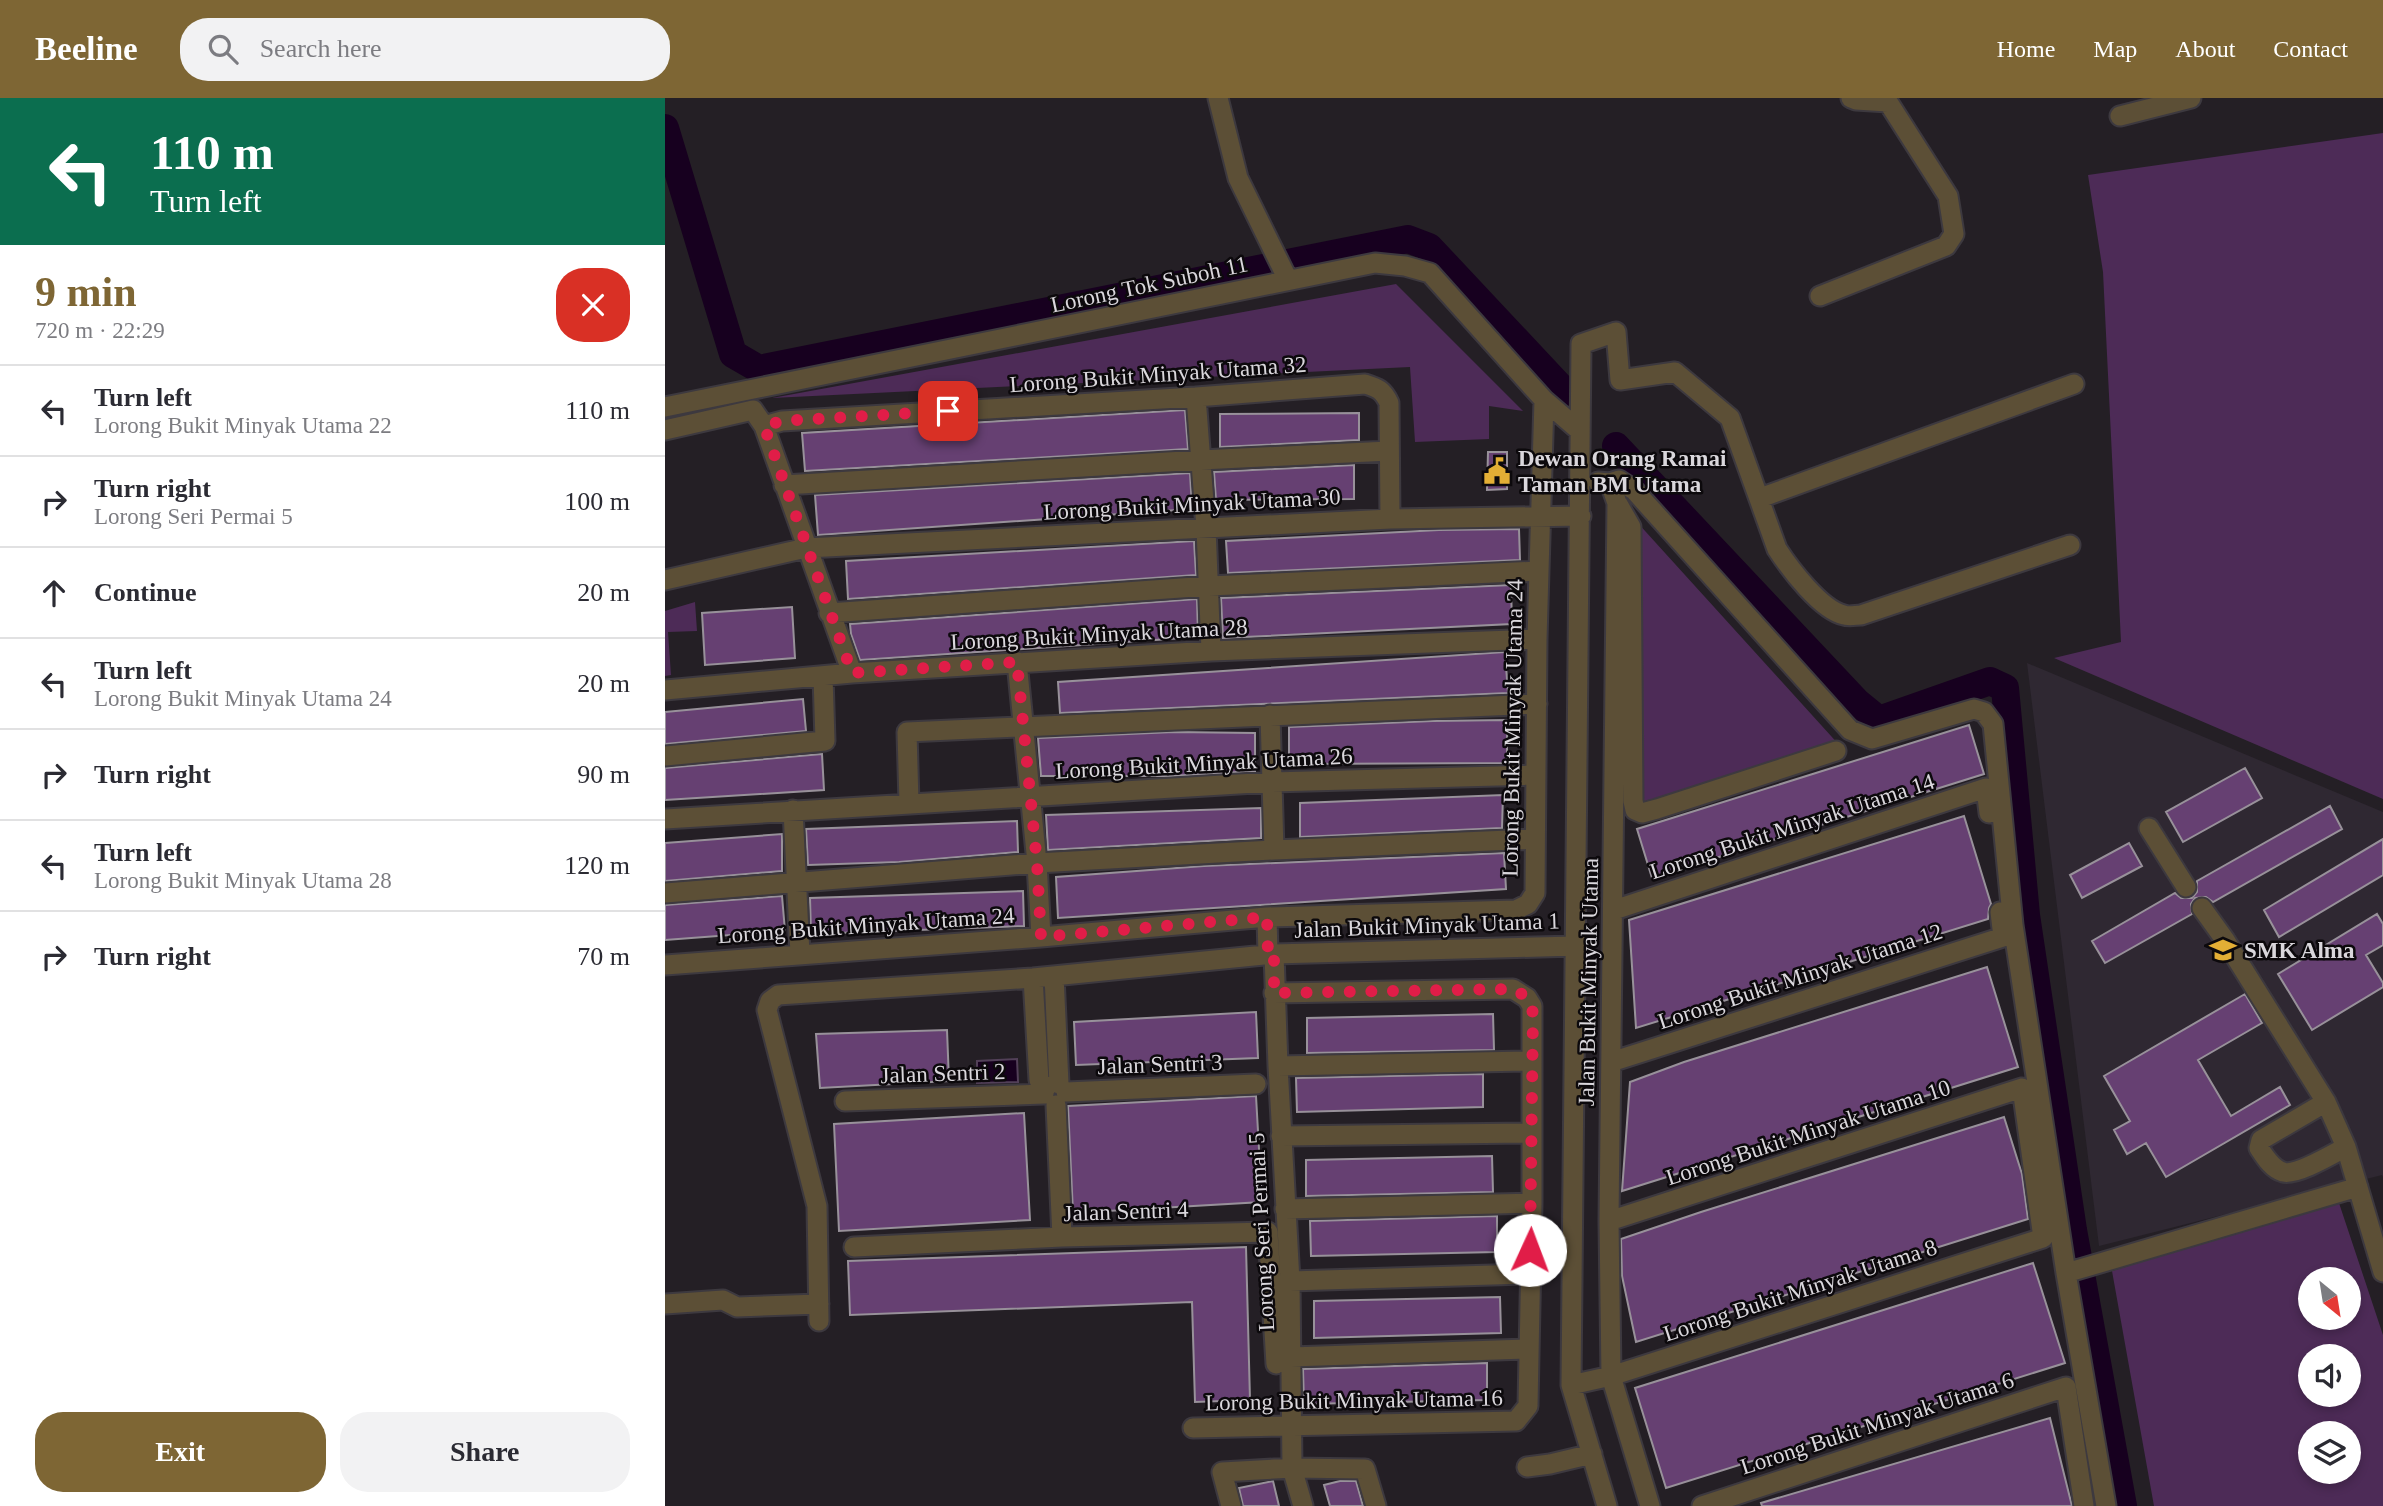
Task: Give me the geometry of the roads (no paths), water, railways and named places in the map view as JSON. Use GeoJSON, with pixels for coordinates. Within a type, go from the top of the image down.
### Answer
{"type":"FeatureCollection","features":[{"type":"Feature","properties":{"kind":"street"},"geometry":{"type":"LineString","coordinates":[[1218,98],[1238,178],[1283,269]]}},
{"type":"Feature","properties":{"kind":"street"},"geometry":{"type":"LineString","coordinates":[[1851,98],[1888,102],[1908,98]]}},
{"type":"Feature","properties":{"kind":"street"},"geometry":{"type":"LineString","coordinates":[[2120,116],[2192,98]]}},
{"type":"Feature","properties":{"kind":"street"},"geometry":{"type":"LineString","coordinates":[[1820,296],[1946,246],[1954,234],[1948,196],[1888,102]]}},
{"type":"Feature","properties":{"kind":"street","name":"Lorong Tok Suboh 11"},"geometry":{"type":"LineString","coordinates":[[665,407],[1283,269],[1375,263],[1405,266],[1430,273],[1544,400],[1580,431]]}},
{"type":"Feature","properties":{"kind":"street","name":"Jalan Bukit Minyak Utama"},"geometry":{"type":"LineString","coordinates":[[1607,1506],[1571,1385],[1581,344],[1616,332],[1620,380],[1675,372],[1730,418],[1760,498]]}},
{"type":"Feature","properties":{"kind":"street","name":"Lorong Bukit Minyak Utama 32"},"geometry":{"type":"LineString","coordinates":[[764,426],[782,421],[1196,397],[1365,384],[1378,388],[1389,403],[1390,519]]}},
{"type":"Feature","properties":{"kind":"street"},"geometry":{"type":"LineString","coordinates":[[2070,545],[1861,615],[1844,615],[1828,607],[1790,569],[1777,549],[1760,498],[2074,384]]}},
{"type":"Feature","properties":{"kind":"street"},"geometry":{"type":"LineString","coordinates":[[1196,397],[1206,528],[1211,650]]}},
{"type":"Feature","properties":{"kind":"street","name":"Lorong Bukit Minyak Utama 24"},"geometry":{"type":"LineString","coordinates":[[665,965],[1274,917],[1516,910],[1528,904],[1535,893],[1537,639],[1544,400]]}},
{"type":"Feature","properties":{"kind":"street"},"geometry":{"type":"LineString","coordinates":[[665,430],[754,410],[764,426],[852,673]]}},
{"type":"Feature","properties":{"kind":"street"},"geometry":{"type":"LineString","coordinates":[[784,485],[1389,451]]}},
{"type":"Feature","properties":{"kind":"street"},"geometry":{"type":"LineString","coordinates":[[1581,481],[1610,483],[1619,480],[1634,491],[1850,730],[1873,739],[1974,709],[1984,712],[1993,724],[2013,925],[2106,1506]]}},
{"type":"Feature","properties":{"kind":"street","name":"Jalan Bukit Minyak Utama"},"geometry":{"type":"LineString","coordinates":[[1610,483],[1617,503],[1609,1222],[1611,1376],[1650,1506]]}},
{"type":"Feature","properties":{"kind":"street"},"geometry":{"type":"LineString","coordinates":[[1617,503],[1631,527],[1635,810],[1642,813],[1657,809],[1836,751]]}},
{"type":"Feature","properties":{"kind":"street","name":"Lorong Bukit Minyak Utama 30"},"geometry":{"type":"LineString","coordinates":[[665,580],[806,548],[1390,519],[1581,516]]}},
{"type":"Feature","properties":{"kind":"street"},"geometry":{"type":"LineString","coordinates":[[829,613],[1209,586],[1539,571]]}},
{"type":"Feature","properties":{"kind":"street","name":"Lorong Bukit Minyak Utama 28"},"geometry":{"type":"LineString","coordinates":[[665,690],[852,673],[1211,650],[1537,639]]}},
{"type":"Feature","properties":{"kind":"street"},"geometry":{"type":"LineString","coordinates":[[1017,662],[1037,863],[1041,937]]}},
{"type":"Feature","properties":{"kind":"street"},"geometry":{"type":"LineString","coordinates":[[665,756],[825,741],[823,676]]}},
{"type":"Feature","properties":{"kind":"street"},"geometry":{"type":"LineString","coordinates":[[909,803],[907,732],[1537,705]]}},
{"type":"Feature","properties":{"kind":"street"},"geometry":{"type":"LineString","coordinates":[[1270,715],[1274,850]]}},
{"type":"Feature","properties":{"kind":"street","name":"Lorong Bukit Minyak Utama 26"},"geometry":{"type":"LineString","coordinates":[[665,819],[1272,782],[1535,775]]}},
{"type":"Feature","properties":{"kind":"street","name":"Lorong Bukit Minyak Utama 14"},"geometry":{"type":"LineString","coordinates":[[1614,910],[1986,788],[2003,937]]}},
{"type":"Feature","properties":{"kind":"street"},"geometry":{"type":"LineString","coordinates":[[793,810],[800,954]]}},
{"type":"Feature","properties":{"kind":"street"},"geometry":{"type":"LineString","coordinates":[[2149,828],[2186,887]]}},
{"type":"Feature","properties":{"kind":"street"},"geometry":{"type":"LineString","coordinates":[[665,893],[1037,863],[1535,839]]}},
{"type":"Feature","properties":{"kind":"street"},"geometry":{"type":"LineString","coordinates":[[2202,908],[2225,940],[2326,1102],[2346,1147],[2383,1268]]}},
{"type":"Feature","properties":{"kind":"street","name":"Lorong Seri Permai 5"},"geometry":{"type":"LineString","coordinates":[[1274,917],[1274,993],[1290,1281],[1283,1360],[1291,1424],[1292,1468],[1303,1506]]}},
{"type":"Feature","properties":{"kind":"street","name":"Lorong Bukit Minyak Utama 12"},"geometry":{"type":"LineString","coordinates":[[1611,1062],[2003,937]]}},
{"type":"Feature","properties":{"kind":"street","name":"Jalan Bukit Minyak Utama 1"},"geometry":{"type":"LineString","coordinates":[[665,1304],[723,1300],[737,1307],[819,1313],[817,1206],[767,1010],[769,1001],[778,995],[1033,978],[1274,954],[1576,946]]}},
{"type":"Feature","properties":{"kind":"street"},"geometry":{"type":"LineString","coordinates":[[1054,976],[1054,1093],[1062,1237]]}},
{"type":"Feature","properties":{"kind":"street"},"geometry":{"type":"LineString","coordinates":[[1033,978],[1039,1080],[1054,1093]]}},
{"type":"Feature","properties":{"kind":"street"},"geometry":{"type":"LineString","coordinates":[[1274,993],[1513,989],[1527,998],[1532,1006],[1528,1349],[1283,1360]]}},
{"type":"Feature","properties":{"kind":"street"},"geometry":{"type":"LineString","coordinates":[[1278,1066],[1532,1061]]}},
{"type":"Feature","properties":{"kind":"street","name":"Jalan Sentri 3"},"geometry":{"type":"LineString","coordinates":[[1054,1093],[1256,1084]]}},
{"type":"Feature","properties":{"kind":"street","name":"Lorong Bukit Minyak Utama 10"},"geometry":{"type":"LineString","coordinates":[[1609,1222],[2022,1088],[2043,1238]]}},
{"type":"Feature","properties":{"kind":"street","name":"Jalan Sentri 2"},"geometry":{"type":"LineString","coordinates":[[845,1101],[1054,1093]]}},
{"type":"Feature","properties":{"kind":"street"},"geometry":{"type":"LineString","coordinates":[[2326,1102],[2261,1140],[2259,1148],[2270,1165],[2283,1172],[2294,1172],[2346,1147]]}},
{"type":"Feature","properties":{"kind":"street"},"geometry":{"type":"LineString","coordinates":[[1281,1136],[1532,1133]]}},
{"type":"Feature","properties":{"kind":"street"},"geometry":{"type":"LineString","coordinates":[[2070,1272],[2358,1187]]}},
{"type":"Feature","properties":{"kind":"street"},"geometry":{"type":"LineString","coordinates":[[1285,1209],[1531,1203]]}},
{"type":"Feature","properties":{"kind":"street","name":"Jalan Sentri 4"},"geometry":{"type":"LineString","coordinates":[[854,1247],[1062,1237],[1268,1232],[1283,1360]]}},
{"type":"Feature","properties":{"kind":"street","name":"Lorong Bukit Minyak Utama 8"},"geometry":{"type":"LineString","coordinates":[[1571,1385],[1611,1376],[2043,1238]]}},
{"type":"Feature","properties":{"kind":"street"},"geometry":{"type":"LineString","coordinates":[[1290,1281],[1529,1274]]}},
{"type":"Feature","properties":{"kind":"street","name":"Lorong Bukit Minyak Utama 16"},"geometry":{"type":"LineString","coordinates":[[1193,1428],[1522,1413],[1528,1349]]}},
{"type":"Feature","properties":{"kind":"street","name":"Lorong Bukit Minyak Utama 6"},"geometry":{"type":"LineString","coordinates":[[1702,1506],[2066,1387],[2084,1506]]}},
{"type":"Feature","properties":{"kind":"street"},"geometry":{"type":"LineString","coordinates":[[1527,1466],[1550,1464],[1592,1454]]}},
{"type":"Feature","properties":{"kind":"street"},"geometry":{"type":"LineString","coordinates":[[1231,1506],[1223,1472],[1292,1468],[1364,1469],[1376,1506]]}},
{"type":"Feature","properties":{"kind":"waterway"},"geometry":{"type":"LineString","coordinates":[[665,128],[733,354],[759,369],[1408,239],[1429,247],[1565,392]]}},
{"type":"Feature","properties":{"kind":"waterway"},"geometry":{"type":"LineString","coordinates":[[1616,446],[1857,702],[1879,720],[1990,681],[2005,688],[2026,915],[2073,1230],[2123,1506]]}},
{"type":"Feature","properties":{"kind":"place","name":"Dewan Orang Ramai Taman BM Utama"},"geometry":{"type":"Point","coordinates":[1497,471]}},
{"type":"Feature","properties":{"kind":"place","name":"SMK Alma"},"geometry":{"type":"Point","coordinates":[2223,950]}}]}
